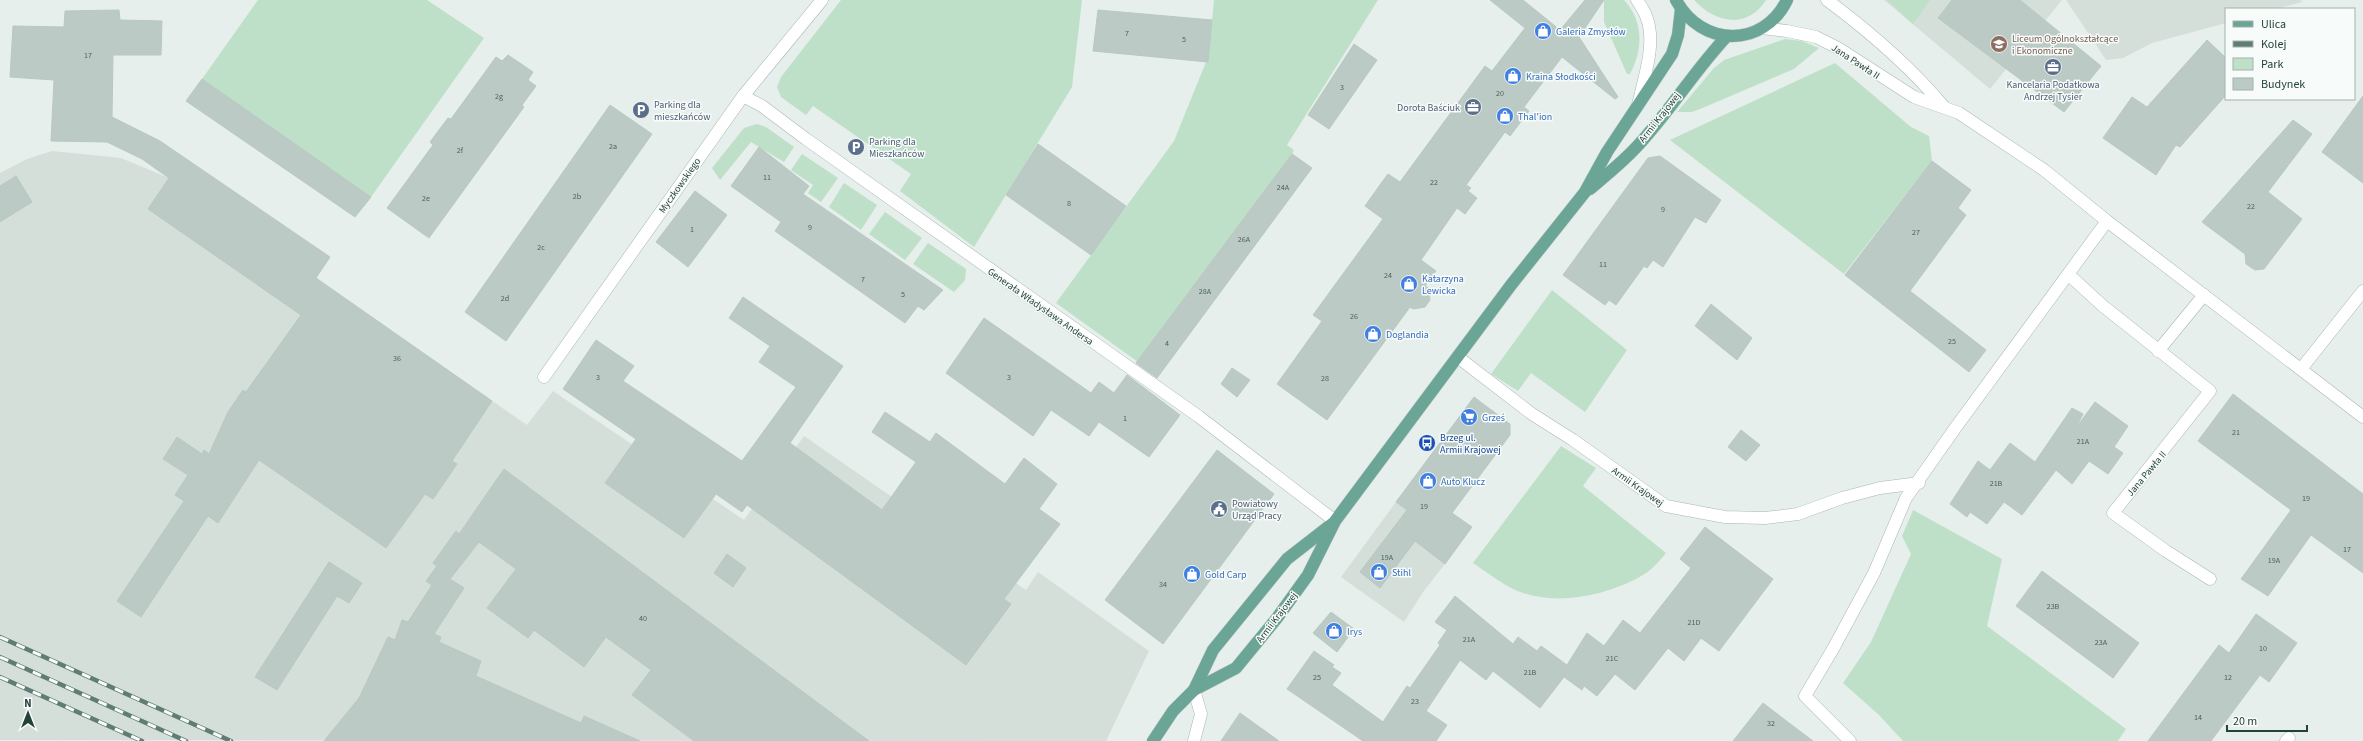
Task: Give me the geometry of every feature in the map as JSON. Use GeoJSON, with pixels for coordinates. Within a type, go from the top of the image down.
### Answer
{"type":"FeatureCollection","features":[{"type":"Feature","properties":{"kind":"main road"},"geometry":{"type":"LineString","coordinates":[[1679,5],[1701,28],[1727,36],[1751,34],[1762,28],[1774,20],[1787,0]]}},
{"type":"Feature","properties":{"kind":"main road","name":"Armii Krajowej"},"geometry":{"type":"LineString","coordinates":[[1153,741],[1173,711],[1194,690],[1236,668],[1277,618],[1308,575],[1335,521],[1459,358],[1511,285],[1586,192],[1607,152],[1672,54],[1678,35],[1679,5]]}},
{"type":"Feature","properties":{"kind":"main road","name":"Armii Krajowej"},"geometry":{"type":"LineString","coordinates":[[1586,192],[1616,168],[1648,134],[1681,90],[1727,36]]}},
{"type":"Feature","properties":{"kind":"main road","name":"Armii Krajowej"},"geometry":{"type":"LineString","coordinates":[[1194,690],[1213,650],[1287,560],[1335,521]]}},
{"type":"Feature","properties":{"kind":"street","name":"Myczkowskiego"},"geometry":{"type":"LineString","coordinates":[[544,377],[743,96],[822,0]]}},
{"type":"Feature","properties":{"kind":"street"},"geometry":{"type":"LineString","coordinates":[[1637,0],[1646,16],[1649,28],[1649,54],[1638,104]]}},
{"type":"Feature","properties":{"kind":"street","name":"Jana Pawła II"},"geometry":{"type":"LineString","coordinates":[[1827,0],[1858,23],[1919,77],[1944,108]]}},
{"type":"Feature","properties":{"kind":"street"},"geometry":{"type":"LineString","coordinates":[[1842,0],[1858,23]]}},
{"type":"Feature","properties":{"kind":"street","name":"Jana Pawła II"},"geometry":{"type":"LineString","coordinates":[[1762,28],[1787,30],[1816,37],[1838,48],[1908,94],[1959,113],[2044,170],[2107,221],[2363,416]]}},
{"type":"Feature","properties":{"kind":"street","name":"Generała Władysława Andersa"},"geometry":{"type":"LineString","coordinates":[[743,96],[762,106],[985,266],[1166,393],[1335,521]]}},
{"type":"Feature","properties":{"kind":"street"},"geometry":{"type":"LineString","coordinates":[[1850,741],[1805,696],[1833,649],[1874,573],[1906,498],[1919,483],[1956,427],[2069,275],[2107,221]]}},
{"type":"Feature","properties":{"kind":"street","name":"Jana Pawła II"},"geometry":{"type":"LineString","coordinates":[[2069,275],[2158,351],[2210,392],[2113,513],[2166,552],[2210,579]]}},
{"type":"Feature","properties":{"kind":"street"},"geometry":{"type":"LineString","coordinates":[[2301,369],[2363,291]]}},
{"type":"Feature","properties":{"kind":"street"},"geometry":{"type":"LineString","coordinates":[[2158,351],[2204,295]]}},
{"type":"Feature","properties":{"kind":"street","name":"Armii Krajowej"},"geometry":{"type":"LineString","coordinates":[[1459,358],[1532,414],[1572,440],[1666,506],[1725,517],[1765,518],[1798,514],[1842,498],[1880,488],[1919,483]]}},
{"type":"Feature","properties":{"kind":"street"},"geometry":{"type":"LineString","coordinates":[[1194,690],[1201,714],[1194,741]]}},
{"type":"Feature","properties":{"kind":"shaded area"},"geometry":{"type":"Polygon","coordinates":[[[1884,0],[2062,0],[1990,89],[1884,0]]]}},
{"type":"Feature","properties":{"kind":"shaded area"},"geometry":{"type":"Polygon","coordinates":[[[2066,0],[2301,0],[2302,2],[2280,8],[2225,8],[2225,23],[2152,43],[2123,58],[2106,60],[2066,0]]]}},
{"type":"Feature","properties":{"kind":"shaded area"},"geometry":{"type":"Polygon","coordinates":[[[52,151],[121,158],[169,178],[527,425],[553,391],[744,520],[804,436],[1026,590],[1038,572],[1149,651],[1106,741],[0,740],[0,173],[27,159],[52,151]]]}},
{"type":"Feature","properties":{"kind":"shaded area"},"geometry":{"type":"Polygon","coordinates":[[[1396,502],[1434,531],[1445,564],[1423,592],[1404,622],[1341,577],[1396,502]]]}},
{"type":"Feature","properties":{"kind":"green space"},"geometry":{"type":"Polygon","coordinates":[[[258,0],[427,0],[484,38],[371,197],[202,79],[258,0]]]}},
{"type":"Feature","properties":{"kind":"green space"},"geometry":{"type":"Polygon","coordinates":[[[841,0],[1082,0],[1072,87],[974,247],[900,191],[911,174],[813,106],[806,115],[781,97],[777,87],[781,77],[841,0]]]}},
{"type":"Feature","properties":{"kind":"green space"},"geometry":{"type":"Polygon","coordinates":[[[1214,0],[1378,0],[1287,145],[1294,150],[1292,154],[1138,362],[1056,303],[1174,141],[1206,62],[1208,62],[1214,0]]]}},
{"type":"Feature","properties":{"kind":"green space"},"geometry":{"type":"Polygon","coordinates":[[[1604,0],[1624,0],[1631,8],[1635,17],[1638,26],[1639,45],[1630,74],[1627,74],[1604,22],[1604,0]]]}},
{"type":"Feature","properties":{"kind":"green space"},"geometry":{"type":"Polygon","coordinates":[[[1694,0],[1766,0],[1758,10],[1750,16],[1731,20],[1711,14],[1694,0]]]}},
{"type":"Feature","properties":{"kind":"green space"},"geometry":{"type":"Polygon","coordinates":[[[1887,0],[1930,0],[1913,24],[1887,0]]]}},
{"type":"Feature","properties":{"kind":"green space"},"geometry":{"type":"Polygon","coordinates":[[[1785,39],[1802,41],[1819,48],[1794,69],[1692,112],[1677,112],[1714,68],[1724,60],[1785,39]]]}},
{"type":"Feature","properties":{"kind":"green space"},"geometry":{"type":"Polygon","coordinates":[[[1835,63],[1911,127],[1929,136],[1932,161],[1844,274],[1670,140],[1835,63]]]}},
{"type":"Feature","properties":{"kind":"green space"},"geometry":{"type":"Polygon","coordinates":[[[757,124],[766,127],[794,147],[784,162],[751,142],[720,180],[712,168],[744,128],[757,124]]]}},
{"type":"Feature","properties":{"kind":"green space"},"geometry":{"type":"Polygon","coordinates":[[[802,154],[838,178],[821,202],[808,193],[813,185],[791,170],[802,154]]]}},
{"type":"Feature","properties":{"kind":"green space"},"geometry":{"type":"Polygon","coordinates":[[[844,183],[877,205],[861,230],[829,207],[844,183]]]}},
{"type":"Feature","properties":{"kind":"green space"},"geometry":{"type":"Polygon","coordinates":[[[885,212],[922,238],[905,260],[869,234],[885,212]]]}},
{"type":"Feature","properties":{"kind":"green space"},"geometry":{"type":"Polygon","coordinates":[[[928,243],[966,269],[965,280],[954,292],[913,264],[928,243]]]}},
{"type":"Feature","properties":{"kind":"green space"},"geometry":{"type":"Polygon","coordinates":[[[1552,290],[1627,350],[1585,412],[1531,373],[1518,391],[1491,374],[1552,290]]]}},
{"type":"Feature","properties":{"kind":"green space"},"geometry":{"type":"Polygon","coordinates":[[[1561,446],[1596,468],[1583,486],[1666,553],[1646,573],[1618,587],[1603,592],[1570,598],[1553,598],[1538,597],[1516,590],[1497,580],[1473,563],[1561,446]]]}},
{"type":"Feature","properties":{"kind":"green space"},"geometry":{"type":"Polygon","coordinates":[[[1913,510],[2002,559],[1987,626],[2126,729],[2118,741],[1903,741],[1879,715],[1843,683],[1871,642],[1911,554],[1902,536],[1913,510]]]}},
{"type":"Feature","properties":{"kind":"building"},"geometry":{"type":"Polygon","coordinates":[[[1490,0],[1523,0],[1560,30],[1585,0],[1604,0],[1579,37],[1618,97],[1615,99],[1562,57],[1524,107],[1529,111],[1510,136],[1505,132],[1466,185],[1471,188],[1468,191],[1477,198],[1465,214],[1457,208],[1421,260],[1436,271],[1425,286],[1428,288],[1430,300],[1425,307],[1413,309],[1410,307],[1327,420],[1277,384],[1322,321],[1313,315],[1383,219],[1365,206],[1388,174],[1400,182],[1485,66],[1492,71],[1525,28],[1490,0]]]}},
{"type":"Feature","properties":{"kind":"building"},"geometry":{"type":"Polygon","coordinates":[[[1952,0],[2020,0],[2101,66],[2064,112],[1938,18],[1952,0]]]}},
{"type":"Feature","properties":{"kind":"building"},"geometry":{"type":"Polygon","coordinates":[[[119,10],[120,20],[162,21],[161,55],[113,55],[112,117],[160,141],[330,257],[316,278],[492,401],[452,461],[457,464],[433,499],[425,494],[386,548],[259,460],[218,523],[208,516],[141,617],[117,601],[184,501],[175,495],[188,475],[163,459],[177,437],[202,454],[204,450],[209,454],[228,412],[243,390],[246,392],[301,315],[148,209],[169,178],[142,159],[107,142],[51,141],[54,80],[10,77],[13,26],[64,27],[65,11],[119,10]]]}},
{"type":"Feature","properties":{"kind":"building"},"geometry":{"type":"Polygon","coordinates":[[[1098,10],[1212,20],[1208,62],[1093,51],[1098,10]]]}},
{"type":"Feature","properties":{"kind":"building"},"geometry":{"type":"Polygon","coordinates":[[[2207,40],[2225,57],[2225,96],[2180,147],[2176,145],[2156,175],[2103,138],[2132,97],[2147,107],[2207,40]]]}},
{"type":"Feature","properties":{"kind":"building"},"geometry":{"type":"Polygon","coordinates":[[[1354,44],[1377,60],[1329,129],[1308,115],[1354,44]]]}},
{"type":"Feature","properties":{"kind":"building"},"geometry":{"type":"Polygon","coordinates":[[[508,55],[533,72],[528,80],[536,86],[522,105],[524,107],[429,238],[387,208],[433,145],[430,142],[448,118],[451,119],[496,57],[502,61],[508,55]]]}},
{"type":"Feature","properties":{"kind":"building"},"geometry":{"type":"Polygon","coordinates":[[[202,79],[371,197],[355,217],[186,101],[202,79]]]}},
{"type":"Feature","properties":{"kind":"building"},"geometry":{"type":"Polygon","coordinates":[[[2363,96],[2363,183],[2322,152],[2363,96]]]}},
{"type":"Feature","properties":{"kind":"building"},"geometry":{"type":"Polygon","coordinates":[[[610,105],[652,134],[506,341],[465,312],[610,105]]]}},
{"type":"Feature","properties":{"kind":"building"},"geometry":{"type":"Polygon","coordinates":[[[2293,120],[2312,134],[2268,192],[2302,219],[2264,269],[2255,270],[2246,264],[2245,254],[2202,222],[2293,120]]]}},
{"type":"Feature","properties":{"kind":"building"},"geometry":{"type":"Polygon","coordinates":[[[1038,144],[1126,206],[1091,255],[1006,195],[1038,144]]]}},
{"type":"Feature","properties":{"kind":"building"},"geometry":{"type":"Polygon","coordinates":[[[759,147],[809,186],[803,194],[943,290],[924,310],[918,306],[905,323],[775,231],[781,222],[731,186],[759,147]]]}},
{"type":"Feature","properties":{"kind":"building"},"geometry":{"type":"Polygon","coordinates":[[[1292,154],[1312,168],[1157,378],[1136,363],[1292,154]]]}},
{"type":"Feature","properties":{"kind":"building"},"geometry":{"type":"Polygon","coordinates":[[[1660,156],[1721,200],[1706,223],[1695,217],[1663,267],[1653,260],[1647,268],[1644,266],[1616,305],[1609,300],[1605,305],[1563,275],[1648,158],[1660,156]]]}},
{"type":"Feature","properties":{"kind":"building"},"geometry":{"type":"Polygon","coordinates":[[[1932,161],[1971,190],[1958,208],[1966,215],[1910,291],[1986,350],[1969,372],[1845,275],[1932,161]]]}},
{"type":"Feature","properties":{"kind":"building"},"geometry":{"type":"Polygon","coordinates":[[[16,176],[32,202],[0,222],[0,186],[16,176]]]}},
{"type":"Feature","properties":{"kind":"building"},"geometry":{"type":"Polygon","coordinates":[[[695,191],[727,215],[688,267],[656,242],[695,191]]]}},
{"type":"Feature","properties":{"kind":"building"},"geometry":{"type":"Polygon","coordinates":[[[743,297],[843,366],[790,443],[882,510],[916,462],[872,432],[885,412],[930,442],[936,433],[1005,484],[1024,458],[1057,484],[1039,509],[1060,524],[1004,599],[1011,604],[966,665],[747,505],[742,512],[716,494],[684,538],[605,483],[636,439],[563,389],[596,340],[634,366],[623,381],[742,461],[796,387],[759,362],[770,346],[729,318],[743,297]]]}},
{"type":"Feature","properties":{"kind":"building"},"geometry":{"type":"Polygon","coordinates":[[[1711,304],[1752,338],[1737,360],[1695,326],[1711,304]]]}},
{"type":"Feature","properties":{"kind":"building"},"geometry":{"type":"Polygon","coordinates":[[[984,318],[1091,393],[1099,382],[1114,393],[1127,375],[1180,415],[1149,457],[1099,422],[1089,436],[1051,410],[1033,436],[946,373],[984,318]]]}},
{"type":"Feature","properties":{"kind":"building"},"geometry":{"type":"Polygon","coordinates":[[[1232,368],[1250,380],[1237,397],[1221,384],[1232,368]]]}},
{"type":"Feature","properties":{"kind":"building"},"geometry":{"type":"Polygon","coordinates":[[[2233,394],[2363,494],[2363,573],[2311,535],[2268,596],[2241,579],[2291,510],[2198,441],[2233,394]]]}},
{"type":"Feature","properties":{"kind":"building"},"geometry":{"type":"Polygon","coordinates":[[[1474,397],[1510,424],[1510,435],[1452,513],[1472,527],[1445,564],[1415,541],[1380,588],[1360,572],[1407,510],[1396,502],[1474,397]]]}},
{"type":"Feature","properties":{"kind":"building"},"geometry":{"type":"Polygon","coordinates":[[[2095,402],[2128,426],[2114,447],[2123,453],[2108,474],[2089,461],[2072,484],[2056,470],[2022,515],[2004,502],[1987,524],[1970,512],[1967,517],[1950,504],[1978,461],[1990,470],[2010,443],[2035,462],[2072,408],[2083,414],[2076,428],[2095,402]]]}},
{"type":"Feature","properties":{"kind":"building"},"geometry":{"type":"Polygon","coordinates":[[[1741,430],[1760,445],[1746,461],[1728,447],[1741,430]]]}},
{"type":"Feature","properties":{"kind":"building"},"geometry":{"type":"Polygon","coordinates":[[[1217,450],[1274,494],[1163,644],[1105,600],[1217,450]]]}},
{"type":"Feature","properties":{"kind":"building"},"geometry":{"type":"Polygon","coordinates":[[[504,469],[869,741],[694,741],[632,695],[651,670],[606,637],[584,667],[534,630],[528,638],[487,608],[516,569],[479,542],[450,579],[464,588],[434,634],[441,637],[439,642],[481,661],[476,676],[581,723],[584,716],[640,741],[324,741],[359,698],[388,637],[395,640],[402,620],[408,622],[432,585],[426,581],[437,566],[433,563],[456,531],[459,534],[504,469]]]}},
{"type":"Feature","properties":{"kind":"building"},"geometry":{"type":"Polygon","coordinates":[[[1705,527],[1773,579],[1719,651],[1701,638],[1684,661],[1668,648],[1635,690],[1615,674],[1597,696],[1584,686],[1582,690],[1564,677],[1540,708],[1493,671],[1486,680],[1460,660],[1426,711],[1447,725],[1436,741],[1363,741],[1287,689],[1314,651],[1334,665],[1332,667],[1341,673],[1332,685],[1383,722],[1407,686],[1410,688],[1440,645],[1438,643],[1447,630],[1435,622],[1455,596],[1513,644],[1518,637],[1537,651],[1541,646],[1567,665],[1587,633],[1604,646],[1623,620],[1640,633],[1691,568],[1680,559],[1705,527]]]}},
{"type":"Feature","properties":{"kind":"building"},"geometry":{"type":"Polygon","coordinates":[[[727,554],[746,568],[733,587],[714,573],[727,554]]]}},
{"type":"Feature","properties":{"kind":"building"},"geometry":{"type":"Polygon","coordinates":[[[329,562],[362,583],[349,603],[337,596],[277,690],[255,677],[329,562]]]}},
{"type":"Feature","properties":{"kind":"building"},"geometry":{"type":"Polygon","coordinates":[[[2042,571],[2139,643],[2113,678],[2016,606],[2042,571]]]}},
{"type":"Feature","properties":{"kind":"building","name":"Irys"},"geometry":{"type":"Polygon","coordinates":[[[1331,612],[1354,629],[1337,652],[1313,633],[1331,612]]]}},
{"type":"Feature","properties":{"kind":"building"},"geometry":{"type":"Polygon","coordinates":[[[2256,614],[2297,643],[2269,682],[2260,675],[2211,741],[2148,741],[2219,645],[2229,653],[2256,614]]]}},
{"type":"Feature","properties":{"kind":"building"},"geometry":{"type":"Polygon","coordinates":[[[1763,703],[1793,726],[1813,741],[1733,741],[1763,703]]]}},
{"type":"Feature","properties":{"kind":"building"},"geometry":{"type":"Polygon","coordinates":[[[1240,713],[1279,741],[1221,741],[1240,713]]]}},
{"type":"Feature","properties":{"kind":"railway"},"geometry":{"type":"LineString","coordinates":[[0,637],[231,741]]}},
{"type":"Feature","properties":{"kind":"railway"},"geometry":{"type":"LineString","coordinates":[[0,657],[186,741]]}},
{"type":"Feature","properties":{"kind":"railway"},"geometry":{"type":"LineString","coordinates":[[0,677],[142,741]]}},
{"type":"Feature","properties":{"kind":"place","name":"Galeria Zmysłów"},"geometry":{"type":"Point","coordinates":[1543,31]}},
{"type":"Feature","properties":{"kind":"place","name":"Liceum Ogólnokształcące i Ekonomiczne"},"geometry":{"type":"Point","coordinates":[1999,44]}},
{"type":"Feature","properties":{"kind":"place","name":"Kancelaria Podatkowa Andrzej Tysier"},"geometry":{"type":"Point","coordinates":[2053,67]}},
{"type":"Feature","properties":{"kind":"place","name":"Kraina Słodkości"},"geometry":{"type":"Point","coordinates":[1513,76]}},
{"type":"Feature","properties":{"kind":"place","name":"Dorota Baściuk"},"geometry":{"type":"Point","coordinates":[1473,107]}},
{"type":"Feature","properties":{"kind":"place","name":"Parking dla mieszkańców"},"geometry":{"type":"Point","coordinates":[641,110]}},
{"type":"Feature","properties":{"kind":"place","name":"Thal'ion"},"geometry":{"type":"Point","coordinates":[1505,116]}},
{"type":"Feature","properties":{"kind":"place","name":"Parking dla Mieszkańców"},"geometry":{"type":"Point","coordinates":[856,147]}},
{"type":"Feature","properties":{"kind":"place","name":"Katarzyna Lewicka"},"geometry":{"type":"Point","coordinates":[1409,284]}},
{"type":"Feature","properties":{"kind":"place","name":"Doglandia"},"geometry":{"type":"Point","coordinates":[1373,334]}},
{"type":"Feature","properties":{"kind":"place","name":"Grześ"},"geometry":{"type":"Point","coordinates":[1469,417]}},
{"type":"Feature","properties":{"kind":"place","name":"Brzeg ul. Armii Krajowej"},"geometry":{"type":"Point","coordinates":[1427,443]}},
{"type":"Feature","properties":{"kind":"place","name":"Auto Klucz"},"geometry":{"type":"Point","coordinates":[1428,481]}},
{"type":"Feature","properties":{"kind":"place","name":"Powiatowy Urząd Pracy"},"geometry":{"type":"Point","coordinates":[1219,509]}},
{"type":"Feature","properties":{"kind":"place","name":"Stihl"},"geometry":{"type":"Point","coordinates":[1379,572]}},
{"type":"Feature","properties":{"kind":"place","name":"Gold Carp"},"geometry":{"type":"Point","coordinates":[1192,574]}},
{"type":"Feature","properties":{"kind":"place","name":"Irys"},"geometry":{"type":"Point","coordinates":[1334,631]}}]}
